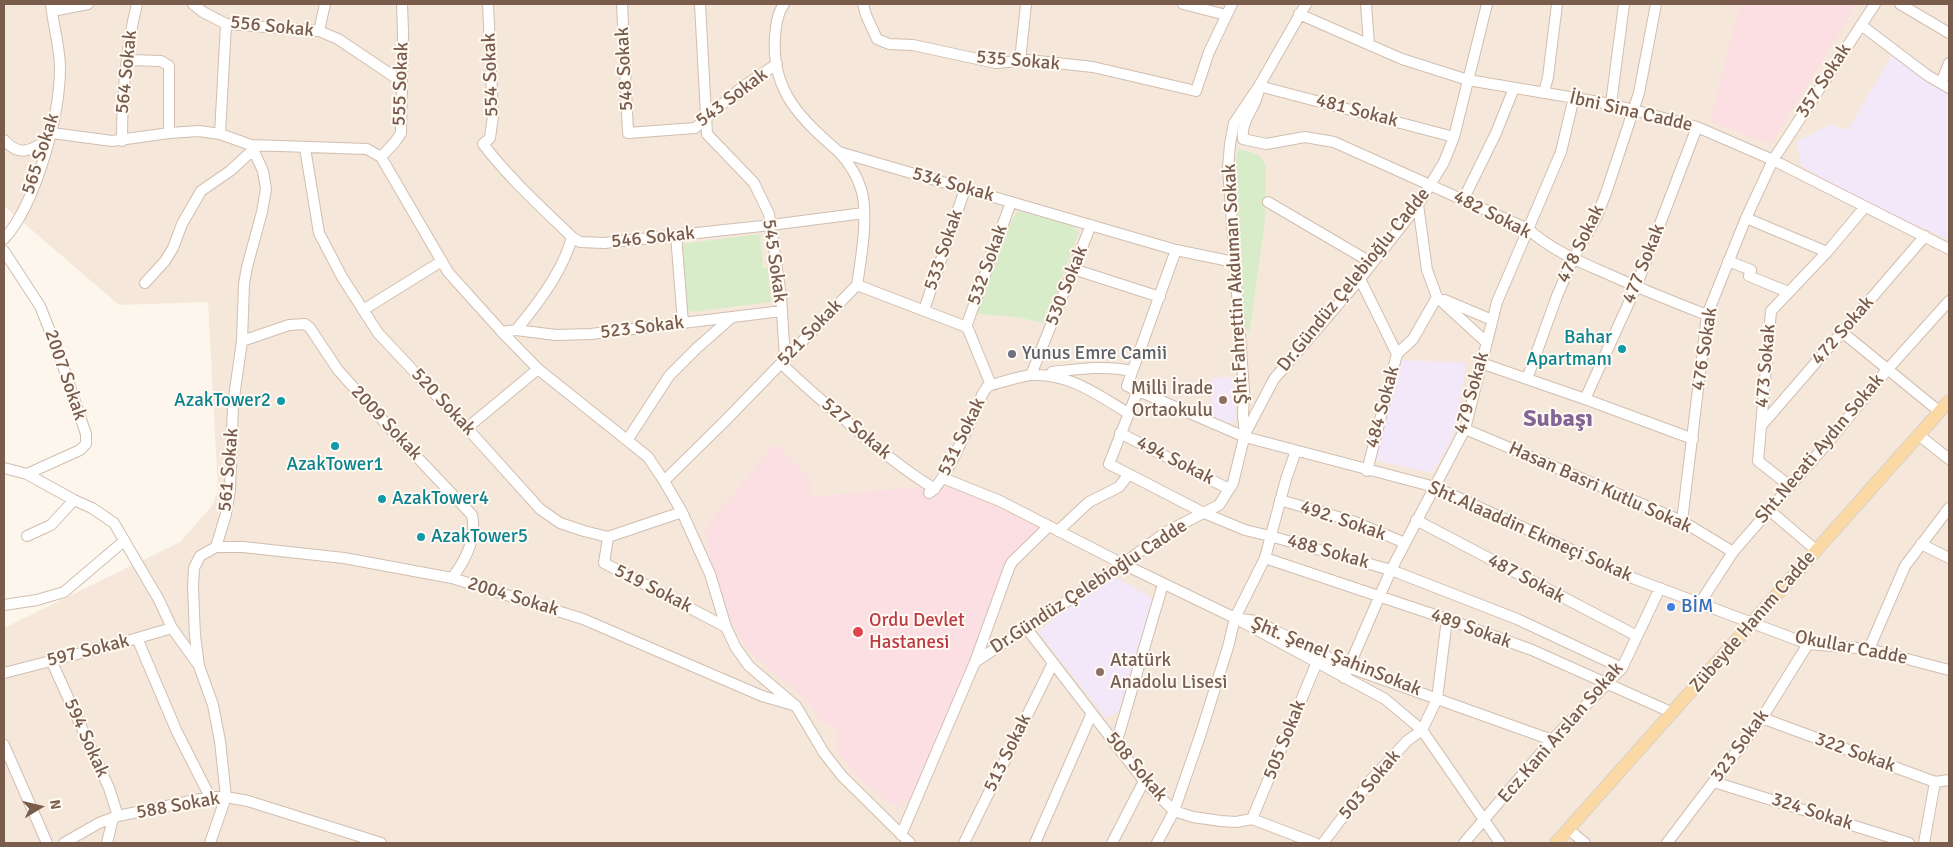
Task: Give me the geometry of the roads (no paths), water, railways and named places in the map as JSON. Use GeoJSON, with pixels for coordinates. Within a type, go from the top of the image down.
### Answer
{"type":"FeatureCollection","features":[{"type":"Feature","properties":{"kind":"main road","name":"Zübeyde Hanım Cadde"},"geometry":{"type":"LineString","coordinates":[[1556,843],[1753,624],[1775,595],[1920,436],[1949,401]]}},
{"type":"Feature","properties":{"kind":"street"},"geometry":{"type":"LineString","coordinates":[[52,8],[88,4]]}},
{"type":"Feature","properties":{"kind":"street","name":"564 Sokak"},"geometry":{"type":"LineString","coordinates":[[122,141],[122,110],[132,24],[137,4]]}},
{"type":"Feature","properties":{"kind":"street"},"geometry":{"type":"LineString","coordinates":[[319,31],[322,26],[324,4]]}},
{"type":"Feature","properties":{"kind":"street","name":"555 Sokak"},"geometry":{"type":"LineString","coordinates":[[381,157],[395,142],[400,133],[402,4]]}},
{"type":"Feature","properties":{"kind":"street","name":"554 Sokak"},"geometry":{"type":"LineString","coordinates":[[488,4],[493,116],[490,138],[483,144],[501,167],[572,237]]}},
{"type":"Feature","properties":{"kind":"street","name":"548 Sokak"},"geometry":{"type":"LineString","coordinates":[[622,4],[628,133]]}},
{"type":"Feature","properties":{"kind":"street","name":"545 Sokak"},"geometry":{"type":"LineString","coordinates":[[700,4],[707,134],[754,183],[769,214],[782,311],[783,361]]}},
{"type":"Feature","properties":{"kind":"street","name":"534 Sokak"},"geometry":{"type":"LineString","coordinates":[[784,4],[776,22],[774,49],[779,80],[788,100],[822,137],[839,152],[1176,250],[1234,262]]}},
{"type":"Feature","properties":{"kind":"street","name":"535 Sokak"},"geometry":{"type":"LineString","coordinates":[[863,4],[875,35],[882,42],[913,45],[996,63],[1020,61],[1093,67],[1196,91],[1209,52],[1226,15]]}},
{"type":"Feature","properties":{"kind":"street"},"geometry":{"type":"LineString","coordinates":[[1020,61],[1026,4]]}},
{"type":"Feature","properties":{"kind":"street"},"geometry":{"type":"LineString","coordinates":[[1183,4],[1226,15],[1232,4]]}},
{"type":"Feature","properties":{"kind":"street","name":"Şht.Fahrettin Akduman Sokak"},"geometry":{"type":"LineString","coordinates":[[1245,436],[1244,391],[1228,168],[1230,144],[1234,123],[1238,114],[1259,86],[1306,4]]}},
{"type":"Feature","properties":{"kind":"street"},"geometry":{"type":"LineString","coordinates":[[1366,4],[1369,44]]}},
{"type":"Feature","properties":{"kind":"street","name":"Dr.Gündüz Çelebioğlu Cadde"},"geometry":{"type":"LineString","coordinates":[[901,835],[975,662],[1123,564],[1166,532],[1219,505],[1234,483],[1245,436],[1274,379],[1360,279],[1418,205],[1444,162],[1454,137],[1487,4]]}},
{"type":"Feature","properties":{"kind":"street"},"geometry":{"type":"LineString","coordinates":[[1544,92],[1557,4]]}},
{"type":"Feature","properties":{"kind":"street"},"geometry":{"type":"LineString","coordinates":[[1612,104],[1624,4]]}},
{"type":"Feature","properties":{"kind":"street","name":"478 Sokak"},"geometry":{"type":"LineString","coordinates":[[1527,379],[1557,296],[1573,259],[1599,210],[1634,109],[1641,85],[1656,4]]}},
{"type":"Feature","properties":{"kind":"street","name":"357 Sokak"},"geometry":{"type":"LineString","coordinates":[[1774,160],[1875,4]]}},
{"type":"Feature","properties":{"kind":"street"},"geometry":{"type":"LineString","coordinates":[[1900,4],[1948,31]]}},
{"type":"Feature","properties":{"kind":"street","name":"556 Sokak"},"geometry":{"type":"LineString","coordinates":[[197,5],[226,24],[319,31],[338,39],[402,82]]}},
{"type":"Feature","properties":{"kind":"street","name":"565 Sokak"},"geometry":{"type":"LineString","coordinates":[[4,239],[22,214],[51,136],[60,89],[60,73],[52,8]]}},
{"type":"Feature","properties":{"kind":"street","name":"İbni Sina Cadde"},"geometry":{"type":"LineString","coordinates":[[1299,14],[1422,66],[1468,80],[1612,104],[1697,127],[1774,160],[1949,248]]}},
{"type":"Feature","properties":{"kind":"street"},"geometry":{"type":"LineString","coordinates":[[220,134],[226,24]]}},
{"type":"Feature","properties":{"kind":"street"},"geometry":{"type":"LineString","coordinates":[[1861,24],[1927,75],[1945,85],[1949,63]]}},
{"type":"Feature","properties":{"kind":"street"},"geometry":{"type":"LineString","coordinates":[[128,60],[162,61],[169,66],[168,133]]}},
{"type":"Feature","properties":{"kind":"street","name":"543 Sokak"},"geometry":{"type":"LineString","coordinates":[[628,133],[696,128],[741,88],[777,64]]}},
{"type":"Feature","properties":{"kind":"street","name":"481 Sokak"},"geometry":{"type":"LineString","coordinates":[[1259,86],[1454,137]]}},
{"type":"Feature","properties":{"kind":"street","name":"482 Sokak"},"geometry":{"type":"LineString","coordinates":[[1259,86],[1257,96],[1242,129],[1243,139],[1266,144],[1305,138],[1334,142],[1528,229],[1542,242],[1573,259],[1636,288],[1707,315]]}},
{"type":"Feature","properties":{"kind":"street"},"geometry":{"type":"LineString","coordinates":[[1463,200],[1496,133],[1514,88]]}},
{"type":"Feature","properties":{"kind":"street","name":"479 Sokak"},"geometry":{"type":"LineString","coordinates":[[1344,678],[1391,570],[1465,428],[1497,302],[1561,152],[1574,97]]}},
{"type":"Feature","properties":{"kind":"street","name":"477 Sokak"},"geometry":{"type":"LineString","coordinates":[[1584,399],[1636,288],[1697,127]]}},
{"type":"Feature","properties":{"kind":"street"},"geometry":{"type":"LineString","coordinates":[[4,140],[12,148],[20,151],[34,148],[51,136],[112,142],[168,133],[199,131],[220,134],[252,148],[367,149],[381,157],[448,272],[538,369],[628,439],[648,457],[664,480],[682,512],[710,574],[726,627],[736,648],[749,666],[796,706],[824,753],[842,776],[910,843]]}},
{"type":"Feature","properties":{"kind":"street"},"geometry":{"type":"LineString","coordinates":[[145,283],[165,261],[173,248],[182,224],[201,191],[230,170],[252,148]]}},
{"type":"Feature","properties":{"kind":"street","name":"561 Sokak"},"geometry":{"type":"LineString","coordinates":[[216,547],[226,514],[230,490],[233,404],[242,342],[244,284],[266,189],[263,171],[252,148]]}},
{"type":"Feature","properties":{"kind":"street","name":"520 Sokak"},"geometry":{"type":"LineString","coordinates":[[305,148],[319,233],[342,277],[378,334],[467,428],[540,510],[549,517],[584,532],[608,537]]}},
{"type":"Feature","properties":{"kind":"street","name":"521 Sokak"},"geometry":{"type":"LineString","coordinates":[[664,480],[857,285],[864,205],[860,184],[850,165],[839,152]]}},
{"type":"Feature","properties":{"kind":"street","name":"476 Sokak"},"geometry":{"type":"LineString","coordinates":[[1682,521],[1707,315],[1746,218],[1774,160]]}},
{"type":"Feature","properties":{"kind":"street","name":"533 Sokak"},"geometry":{"type":"LineString","coordinates":[[924,310],[965,189]]}},
{"type":"Feature","properties":{"kind":"street","name":"532 Sokak"},"geometry":{"type":"LineString","coordinates":[[966,327],[1011,202]]}},
{"type":"Feature","properties":{"kind":"street"},"geometry":{"type":"LineString","coordinates":[[1268,202],[1372,263]]}},
{"type":"Feature","properties":{"kind":"street"},"geometry":{"type":"LineString","coordinates":[[1418,205],[1427,270],[1437,297],[1486,342]]}},
{"type":"Feature","properties":{"kind":"street","name":"473 Sokak"},"geometry":{"type":"LineString","coordinates":[[1790,486],[1758,461],[1771,311],[1827,252],[1865,207]]}},
{"type":"Feature","properties":{"kind":"street","name":"546 Sokak"},"geometry":{"type":"LineString","coordinates":[[572,237],[580,242],[594,243],[771,225],[864,212]]}},
{"type":"Feature","properties":{"kind":"street"},"geometry":{"type":"LineString","coordinates":[[1746,218],[1827,252]]}},
{"type":"Feature","properties":{"kind":"street","name":"530 Sokak"},"geometry":{"type":"LineString","coordinates":[[1031,375],[1091,225]]}},
{"type":"Feature","properties":{"kind":"street"},"geometry":{"type":"LineString","coordinates":[[676,235],[683,323]]}},
{"type":"Feature","properties":{"kind":"street","name":"472 Sokak"},"geometry":{"type":"LineString","coordinates":[[1761,426],[1925,236]]}},
{"type":"Feature","properties":{"kind":"street"},"geometry":{"type":"LineString","coordinates":[[516,330],[558,271],[568,252],[572,237]]}},
{"type":"Feature","properties":{"kind":"street"},"geometry":{"type":"LineString","coordinates":[[991,385],[1031,375],[1088,368],[1110,367],[1132,371],[1176,250]]}},
{"type":"Feature","properties":{"kind":"street","name":"2007 Sokak"},"geometry":{"type":"LineString","coordinates":[[4,251],[40,306],[59,354],[86,434],[86,444],[80,450],[27,474]]}},
{"type":"Feature","properties":{"kind":"street"},"geometry":{"type":"LineString","coordinates":[[363,310],[442,261]]}},
{"type":"Feature","properties":{"kind":"street"},"geometry":{"type":"LineString","coordinates":[[1728,262],[1751,270],[1749,276],[1788,292]]}},
{"type":"Feature","properties":{"kind":"street"},"geometry":{"type":"LineString","coordinates":[[1074,269],[1160,296]]}},
{"type":"Feature","properties":{"kind":"street"},"geometry":{"type":"LineString","coordinates":[[1360,279],[1397,354]]}},
{"type":"Feature","properties":{"kind":"street"},"geometry":{"type":"LineString","coordinates":[[857,285],[960,323],[966,327]]}},
{"type":"Feature","properties":{"kind":"street"},"geometry":{"type":"LineString","coordinates":[[1437,297],[1492,320]]}},
{"type":"Feature","properties":{"kind":"street","name":"484 Sokak"},"geometry":{"type":"LineString","coordinates":[[1367,471],[1397,354],[1413,339],[1437,297]]}},
{"type":"Feature","properties":{"kind":"street","name":"Sht.Necati Aydın Sokak"},"geometry":{"type":"LineString","coordinates":[[1700,603],[1733,552],[1887,370],[1949,301]]}},
{"type":"Feature","properties":{"kind":"street","name":"523 Sokak"},"geometry":{"type":"LineString","coordinates":[[502,332],[516,330],[556,334],[591,334],[782,311]]}},
{"type":"Feature","properties":{"kind":"street"},"geometry":{"type":"LineString","coordinates":[[628,439],[669,376],[697,348],[732,318]]}},
{"type":"Feature","properties":{"kind":"street","name":"2009 Sokak"},"geometry":{"type":"LineString","coordinates":[[242,342],[289,325],[300,323],[310,328],[338,370],[472,515],[473,528],[470,546],[460,569],[452,578]]}},
{"type":"Feature","properties":{"kind":"street","name":"531 Sokak"},"geometry":{"type":"LineString","coordinates":[[933,493],[983,392],[991,385],[966,327]]}},
{"type":"Feature","properties":{"kind":"street"},"geometry":{"type":"LineString","coordinates":[[1842,332],[1940,412]]}},
{"type":"Feature","properties":{"kind":"street","name":"527 Sokak"},"geometry":{"type":"LineString","coordinates":[[783,361],[808,389],[933,493]]}},
{"type":"Feature","properties":{"kind":"street"},"geometry":{"type":"LineString","coordinates":[[1481,363],[1693,439]]}},
{"type":"Feature","properties":{"kind":"street"},"geometry":{"type":"LineString","coordinates":[[467,428],[538,369]]}},
{"type":"Feature","properties":{"kind":"street","name":"Sht.Alaaddin Ekmeçi Sokak"},"geometry":{"type":"LineString","coordinates":[[1132,371],[1127,386],[1245,436],[1367,471],[1435,487],[1636,579],[1753,624]]}},
{"type":"Feature","properties":{"kind":"street"},"geometry":{"type":"LineString","coordinates":[[1031,375],[1060,377],[1082,386],[1128,413]]}},
{"type":"Feature","properties":{"kind":"street","name":"488 Sokak"},"geometry":{"type":"LineString","coordinates":[[1138,390],[1109,464],[1204,513],[1245,530],[1391,570],[1517,619],[1622,668]]}},
{"type":"Feature","properties":{"kind":"street","name":"Hasan Basri Kutlu Sokak"},"geometry":{"type":"LineString","coordinates":[[1465,428],[1682,521],[1733,552]]}},
{"type":"Feature","properties":{"kind":"street","name":"494 Sokak"},"geometry":{"type":"LineString","coordinates":[[1120,433],[1230,489]]}},
{"type":"Feature","properties":{"kind":"street"},"geometry":{"type":"LineString","coordinates":[[1920,436],[1949,459]]}},
{"type":"Feature","properties":{"kind":"street"},"geometry":{"type":"LineString","coordinates":[[1157,843],[1174,811],[1228,647],[1234,618],[1265,558],[1280,500],[1296,450]]}},
{"type":"Feature","properties":{"kind":"street"},"geometry":{"type":"LineString","coordinates":[[4,468],[27,474],[92,508],[114,523],[159,600],[172,628],[199,666]]}},
{"type":"Feature","properties":{"kind":"street"},"geometry":{"type":"LineString","coordinates":[[975,662],[1012,562],[1089,502],[1119,487],[1129,474]]}},
{"type":"Feature","properties":{"kind":"street","name":"Şht. Şenel ŞahinSokak"},"geometry":{"type":"LineString","coordinates":[[942,478],[1000,501],[1234,618],[1386,699],[1422,730],[1500,843]]}},
{"type":"Feature","properties":{"kind":"street"},"geometry":{"type":"LineString","coordinates":[[27,536],[50,525],[74,500]]}},
{"type":"Feature","properties":{"kind":"street","name":"492. Sokak"},"geometry":{"type":"LineString","coordinates":[[1280,500],[1356,522],[1405,543]]}},
{"type":"Feature","properties":{"kind":"street"},"geometry":{"type":"LineString","coordinates":[[1869,649],[1905,566],[1949,508]]}},
{"type":"Feature","properties":{"kind":"street"},"geometry":{"type":"LineString","coordinates":[[1769,510],[1816,550]]}},
{"type":"Feature","properties":{"kind":"street"},"geometry":{"type":"LineString","coordinates":[[608,537],[682,512]]}},
{"type":"Feature","properties":{"kind":"street","name":"487 Sokak"},"geometry":{"type":"LineString","coordinates":[[1416,520],[1637,636]]}},
{"type":"Feature","properties":{"kind":"street","name":"519 Sokak"},"geometry":{"type":"LineString","coordinates":[[608,537],[604,563],[726,627]]}},
{"type":"Feature","properties":{"kind":"street"},"geometry":{"type":"LineString","coordinates":[[4,605],[37,600],[64,592],[124,541]]}},
{"type":"Feature","properties":{"kind":"street"},"geometry":{"type":"LineString","coordinates":[[1922,544],[1949,558]]}},
{"type":"Feature","properties":{"kind":"street"},"geometry":{"type":"LineString","coordinates":[[210,843],[226,797],[220,741],[213,705],[199,666],[195,636],[194,568],[200,556],[216,547]]}},
{"type":"Feature","properties":{"kind":"street","name":"2004 Sokak"},"geometry":{"type":"LineString","coordinates":[[216,547],[243,547],[344,558],[452,578],[583,619],[762,696],[796,706]]}},
{"type":"Feature","properties":{"kind":"street","name":"489 Sokak"},"geometry":{"type":"LineString","coordinates":[[1265,558],[1447,619],[1532,650],[1673,712]]}},
{"type":"Feature","properties":{"kind":"street"},"geometry":{"type":"LineString","coordinates":[[1116,744],[1163,584]]}},
{"type":"Feature","properties":{"kind":"street","name":"Ecz.Kani Arslan Sokak"},"geometry":{"type":"LineString","coordinates":[[1464,843],[1484,822],[1552,740],[1622,668],[1660,588]]}},
{"type":"Feature","properties":{"kind":"street","name":"Şht. Şenel ŞahinSokak"},"geometry":{"type":"LineString","coordinates":[[1234,618],[1256,621],[1348,667],[1552,740]]}},
{"type":"Feature","properties":{"kind":"street"},"geometry":{"type":"LineString","coordinates":[[1422,730],[1437,699],[1447,619]]}},
{"type":"Feature","properties":{"kind":"street","name":"Okullar Cadde"},"geometry":{"type":"LineString","coordinates":[[1753,624],[1808,644],[1869,649],[1949,670]]}},
{"type":"Feature","properties":{"kind":"street","name":"597 Sokak"},"geometry":{"type":"LineString","coordinates":[[4,673],[172,628]]}},
{"type":"Feature","properties":{"kind":"street","name":"508 Sokak"},"geometry":{"type":"LineString","coordinates":[[1027,629],[1144,781],[1174,811],[1193,817],[1221,821],[1236,822],[1252,819],[1315,843]]}},
{"type":"Feature","properties":{"kind":"street"},"geometry":{"type":"LineString","coordinates":[[137,638],[177,732],[210,797]]}},
{"type":"Feature","properties":{"kind":"street","name":"323 Sokak"},"geometry":{"type":"LineString","coordinates":[[1667,843],[1762,718],[1808,644]]}},
{"type":"Feature","properties":{"kind":"street","name":"594 Sokak"},"geometry":{"type":"LineString","coordinates":[[51,660],[108,788],[116,817]]}},
{"type":"Feature","properties":{"kind":"street","name":"505 Sokak"},"geometry":{"type":"LineString","coordinates":[[1252,819],[1317,662]]}},
{"type":"Feature","properties":{"kind":"street","name":"513 Sokak"},"geometry":{"type":"LineString","coordinates":[[964,843],[1053,663]]}},
{"type":"Feature","properties":{"kind":"street"},"geometry":{"type":"LineString","coordinates":[[1035,843],[1092,713]]}},
{"type":"Feature","properties":{"kind":"street","name":"322 Sokak"},"geometry":{"type":"LineString","coordinates":[[1762,718],[1935,782],[1949,780]]}},
{"type":"Feature","properties":{"kind":"street","name":"503 Sokak"},"geometry":{"type":"LineString","coordinates":[[1323,843],[1370,781],[1407,741],[1422,730]]}},
{"type":"Feature","properties":{"kind":"street"},"geometry":{"type":"LineString","coordinates":[[4,745],[47,843]]}},
{"type":"Feature","properties":{"kind":"street"},"geometry":{"type":"LineString","coordinates":[[1112,843],[1144,781]]}},
{"type":"Feature","properties":{"kind":"street","name":"324 Sokak"},"geometry":{"type":"LineString","coordinates":[[1714,782],[1910,843]]}},
{"type":"Feature","properties":{"kind":"street"},"geometry":{"type":"LineString","coordinates":[[1924,843],[1935,782]]}},
{"type":"Feature","properties":{"kind":"street","name":"588 Sokak"},"geometry":{"type":"LineString","coordinates":[[64,843],[116,817],[210,797],[248,800],[381,843]]}},
{"type":"Feature","properties":{"kind":"street"},"geometry":{"type":"LineString","coordinates":[[107,843],[116,817]]}},
{"type":"Feature","properties":{"kind":"street"},"geometry":{"type":"LineString","coordinates":[[1568,829],[1585,843]]}},
{"type":"Feature","properties":{"kind":"place","name":"Bahar Apartmanı"},"geometry":{"type":"Point","coordinates":[1622,349]}},
{"type":"Feature","properties":{"kind":"place","name":"Yunus Emre Camii"},"geometry":{"type":"Point","coordinates":[1012,354]}},
{"type":"Feature","properties":{"kind":"place","name":"Milli İrade Ortaokulu"},"geometry":{"type":"Point","coordinates":[1223,400]}},
{"type":"Feature","properties":{"kind":"place","name":"AzakTower2"},"geometry":{"type":"Point","coordinates":[281,401]}},
{"type":"Feature","properties":{"kind":"place","name":"AzakTower1"},"geometry":{"type":"Point","coordinates":[335,446]}},
{"type":"Feature","properties":{"kind":"place","name":"AzakTower4"},"geometry":{"type":"Point","coordinates":[382,499]}},
{"type":"Feature","properties":{"kind":"place","name":"AzakTower5"},"geometry":{"type":"Point","coordinates":[421,537]}},
{"type":"Feature","properties":{"kind":"place","name":"BİM"},"geometry":{"type":"Point","coordinates":[1671,607]}},
{"type":"Feature","properties":{"kind":"place","name":"Ordu Devlet Hastanesi"},"geometry":{"type":"Point","coordinates":[858,632]}},
{"type":"Feature","properties":{"kind":"place","name":"Atatürk Anadolu Lisesi"},"geometry":{"type":"Point","coordinates":[1100,672]}},
{"type":"Feature","properties":{"kind":"district","name":"Subaşı"},"geometry":{"type":"Point","coordinates":[1558,420]}}]}
